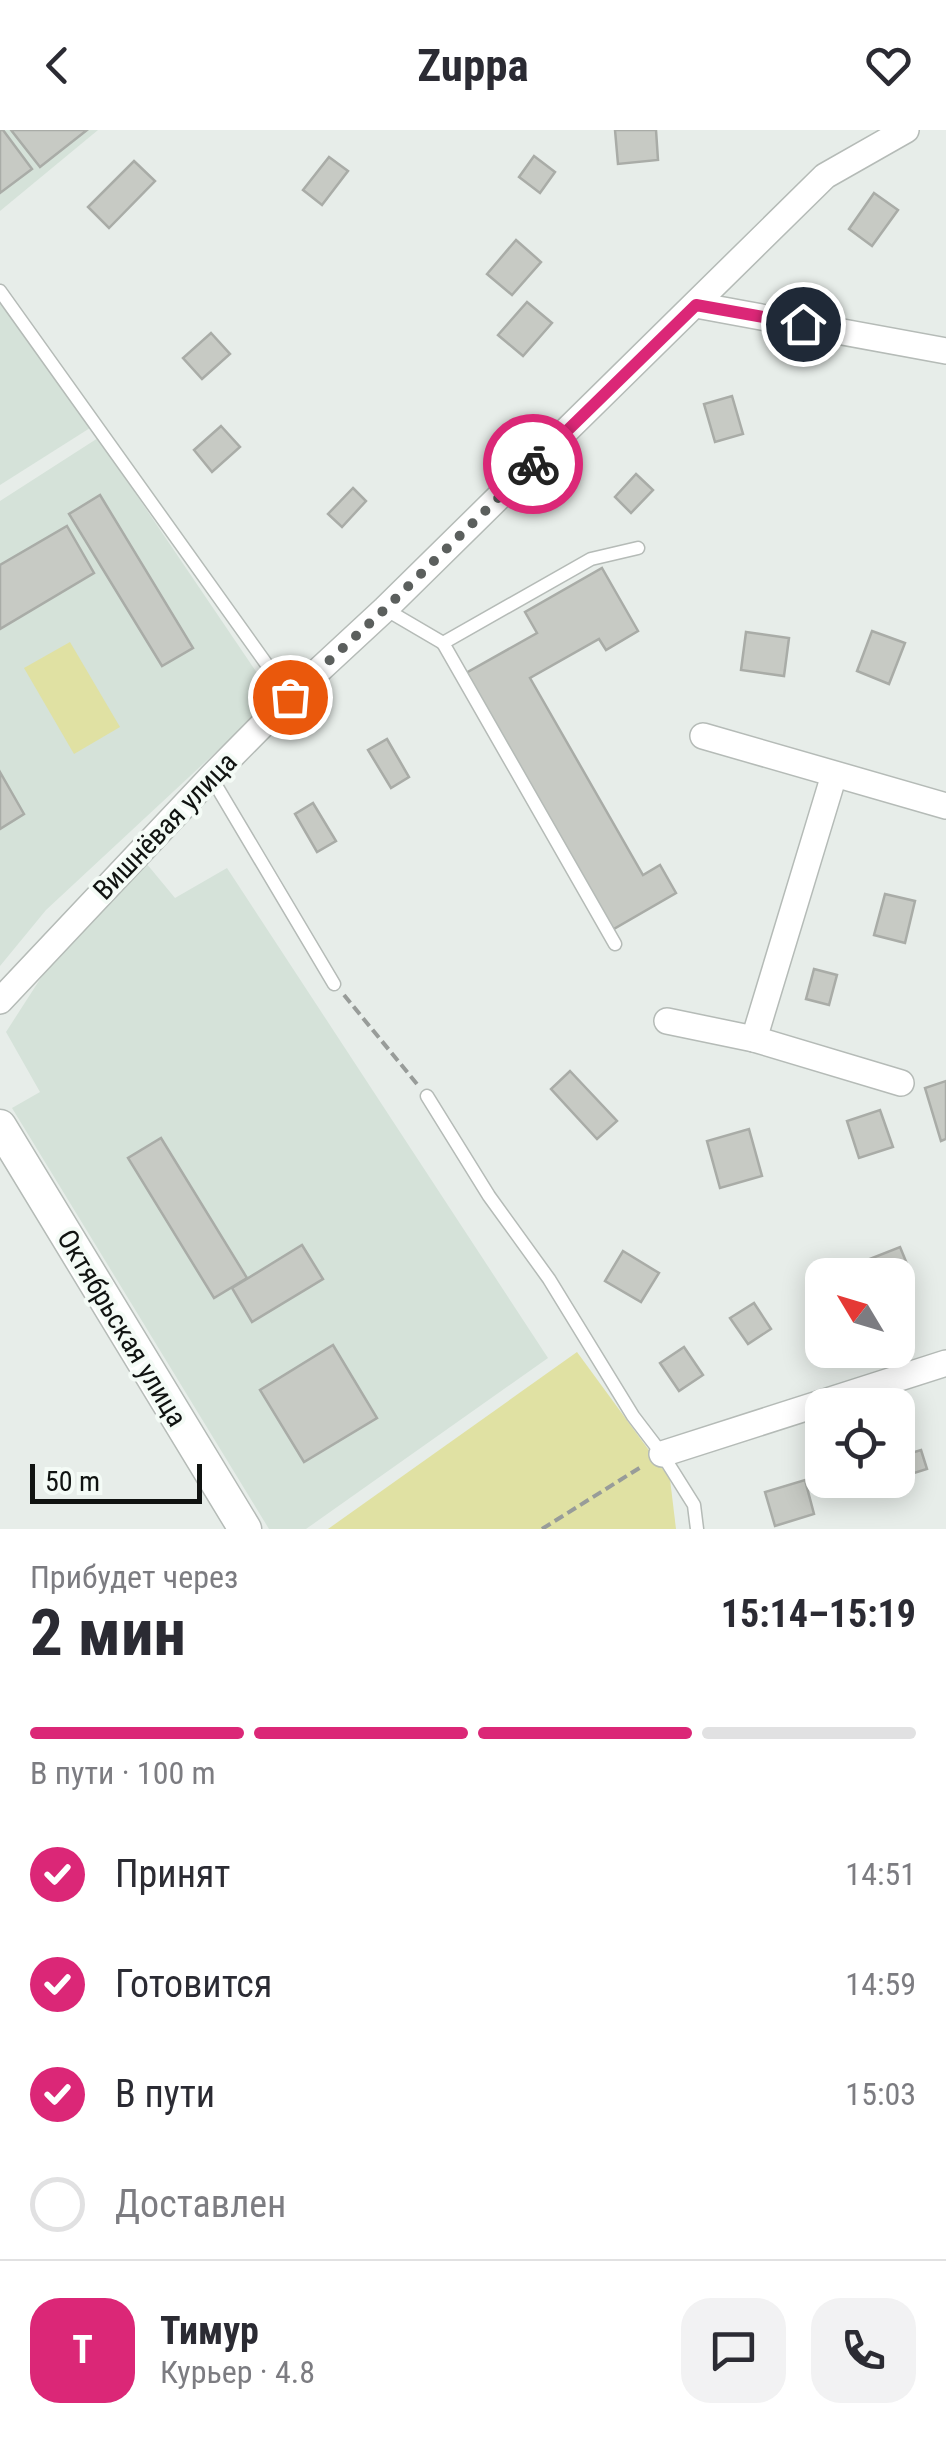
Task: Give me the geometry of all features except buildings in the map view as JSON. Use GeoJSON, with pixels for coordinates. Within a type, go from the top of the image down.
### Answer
{"type":"FeatureCollection","features":[{"type":"Feature","properties":{"kind":"street","name":"Вишнёвая улица"},"geometry":{"type":"LineString","coordinates":[[0,1001],[290,697],[385,609],[825,176],[906,130]]}},
{"type":"Feature","properties":{"kind":"street"},"geometry":{"type":"LineString","coordinates":[[696,305],[946,351]]}},
{"type":"Feature","properties":{"kind":"street"},"geometry":{"type":"LineString","coordinates":[[703,736],[946,806]]}},
{"type":"Feature","properties":{"kind":"street"},"geometry":{"type":"LineString","coordinates":[[754,1039],[834,775]]}},
{"type":"Feature","properties":{"kind":"street"},"geometry":{"type":"LineString","coordinates":[[667,1022],[754,1039],[902,1083]]}},
{"type":"Feature","properties":{"kind":"street","name":"Октябрьская улица"},"geometry":{"type":"LineString","coordinates":[[0,1126],[245,1529]]}},
{"type":"Feature","properties":{"kind":"street"},"geometry":{"type":"LineString","coordinates":[[662,1454],[946,1363]]}},
{"type":"Feature","properties":{"kind":"lane"},"geometry":{"type":"LineString","coordinates":[[0,291],[290,697]]}},
{"type":"Feature","properties":{"kind":"lane"},"geometry":{"type":"LineString","coordinates":[[442,643],[590,558],[638,548]]}},
{"type":"Feature","properties":{"kind":"lane"},"geometry":{"type":"LineString","coordinates":[[385,609],[442,643],[615,944]]}},
{"type":"Feature","properties":{"kind":"lane"},"geometry":{"type":"LineString","coordinates":[[210,777],[334,984]]}},
{"type":"Feature","properties":{"kind":"lane"},"geometry":{"type":"LineString","coordinates":[[427,1096],[694,1505],[696,1529]]}},
{"type":"Feature","properties":{"kind":"path"},"geometry":{"type":"LineString","coordinates":[[334,984],[427,1096]]}},
{"type":"Feature","properties":{"kind":"path"},"geometry":{"type":"LineString","coordinates":[[542,1529],[662,1454]]}},
{"type":"Feature","properties":{"kind":"shaded area"},"geometry":{"type":"Polygon","coordinates":[[[0,130],[98,130],[0,211],[0,130]]]}},
{"type":"Feature","properties":{"kind":"shaded area"},"geometry":{"type":"Polygon","coordinates":[[[0,300],[90,428],[0,485],[0,300]]]}},
{"type":"Feature","properties":{"kind":"shaded area"},"geometry":{"type":"Polygon","coordinates":[[[98,438],[274,698],[46,910],[0,966],[0,501],[98,438]]]}},
{"type":"Feature","properties":{"kind":"shaded area"},"geometry":{"type":"Polygon","coordinates":[[[146,863],[175,898],[227,868],[548,1358],[306,1529],[269,1529],[12,1108],[40,1092],[6,1032],[44,973],[146,863]]]}},
{"type":"Feature","properties":{"kind":"green space"},"geometry":{"type":"Polygon","coordinates":[[[70,642],[120,727],[74,754],[24,668],[70,642]]]}},
{"type":"Feature","properties":{"kind":"green space"},"geometry":{"type":"Polygon","coordinates":[[[577,1352],[670,1479],[676,1529],[328,1529],[577,1352]]]}},
{"type":"Feature","properties":{"kind":"way so far"},"geometry":{"type":"LineString","coordinates":[[290,697],[533,464]]}},
{"type":"Feature","properties":{"kind":"route"},"geometry":{"type":"LineString","coordinates":[[533,464],[696,305],[803,324]]}}]}
